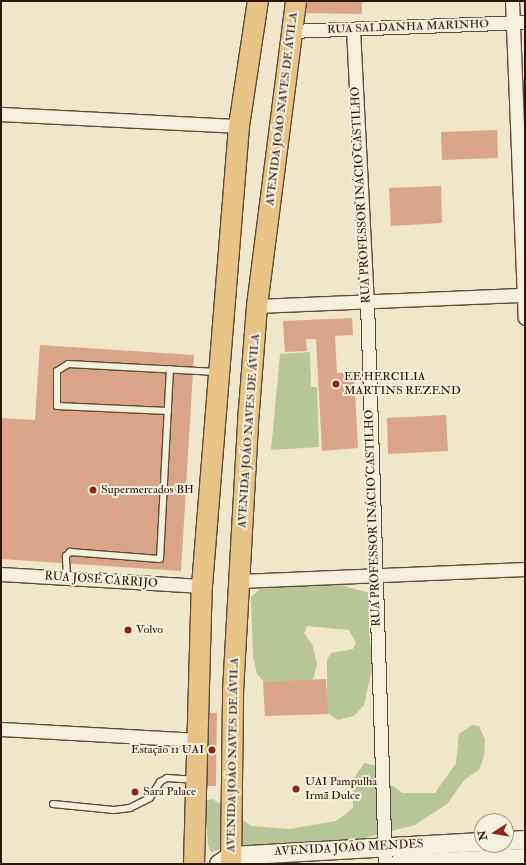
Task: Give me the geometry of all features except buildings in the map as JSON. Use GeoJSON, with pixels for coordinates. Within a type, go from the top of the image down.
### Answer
{"type":"FeatureCollection","features":[{"type":"Feature","properties":{"kind":"main road"},"geometry":{"type":"LineString","coordinates":[[194,864],[195,740],[202,586],[218,372],[240,126],[258,1]]}},
{"type":"Feature","properties":{"kind":"main road","name":"AVENIDA JOÃO NAVES DE ÁVILA"},"geometry":{"type":"LineString","coordinates":[[227,861],[233,692],[257,306],[296,1]]}},
{"type":"Feature","properties":{"kind":"street"},"geometry":{"type":"LineString","coordinates":[[512,1],[519,22],[525,318]]}},
{"type":"Feature","properties":{"kind":"street","name":"RUA SALDANHA MARINHO"},"geometry":{"type":"LineString","coordinates":[[291,31],[519,22]]}},
{"type":"Feature","properties":{"kind":"street","name":"RUA PROFESSOR INÁCIO CASTILHO"},"geometry":{"type":"LineString","coordinates":[[353,29],[366,302],[374,575],[385,864]]}},
{"type":"Feature","properties":{"kind":"street"},"geometry":{"type":"LineString","coordinates":[[1,114],[240,126]]}},
{"type":"Feature","properties":{"kind":"street"},"geometry":{"type":"LineString","coordinates":[[257,306],[525,295]]}},
{"type":"Feature","properties":{"kind":"street"},"geometry":{"type":"LineString","coordinates":[[240,581],[525,569]]}},
{"type":"Feature","properties":{"kind":"street","name":"RUA JOSÉ CARRIJO"},"geometry":{"type":"LineString","coordinates":[[1,574],[202,586]]}},
{"type":"Feature","properties":{"kind":"street"},"geometry":{"type":"LineString","coordinates":[[1,729],[195,740]]}},
{"type":"Feature","properties":{"kind":"street"},"geometry":{"type":"LineString","coordinates":[[514,841],[525,840]]}},
{"type":"Feature","properties":{"kind":"street","name":"AVENIDA JOÃO MENDES"},"geometry":{"type":"LineString","coordinates":[[227,861],[384,846],[474,842]]}},
{"type":"Feature","properties":{"kind":"street","name":"AVENIDA JOÃO MENDES"},"geometry":{"type":"LineString","coordinates":[[398,864],[525,858]]}},
{"type":"Feature","properties":{"kind":"lane"},"geometry":{"type":"LineString","coordinates":[[168,411],[57,406],[55,391],[57,371],[68,364],[218,372]]}},
{"type":"Feature","properties":{"kind":"lane"},"geometry":{"type":"LineString","coordinates":[[67,578],[66,556],[70,552],[160,559],[170,369]]}},
{"type":"Feature","properties":{"kind":"lane"},"geometry":{"type":"LineString","coordinates":[[53,804],[114,810],[130,808],[150,798],[167,778],[195,780]]}},
{"type":"Feature","properties":{"kind":"green space","name":"EE HERCILIA MARTINS REZEND"},"geometry":{"type":"Polygon","coordinates":[[[310,352],[311,387],[317,387],[319,447],[271,450],[280,354],[310,352]]]}},
{"type":"Feature","properties":{"kind":"green space"},"geometry":{"type":"Polygon","coordinates":[[[292,585],[340,585],[369,593],[369,632],[373,665],[364,705],[354,716],[338,720],[327,713],[327,660],[331,653],[353,649],[356,643],[349,630],[307,626],[304,633],[313,646],[317,664],[313,679],[305,683],[267,685],[257,674],[253,656],[251,597],[261,588],[292,585]]]}},
{"type":"Feature","properties":{"kind":"green space"},"geometry":{"type":"Polygon","coordinates":[[[472,725],[479,726],[485,740],[484,756],[479,770],[465,779],[447,804],[415,825],[348,842],[224,848],[211,852],[208,845],[204,801],[212,799],[251,826],[289,829],[336,821],[353,808],[353,780],[364,763],[378,766],[391,785],[403,793],[435,793],[456,763],[459,734],[472,725]]]}},
{"type":"Feature","properties":{"kind":"place","name":"EE HERCILIA MARTINS REZEND"},"geometry":{"type":"Point","coordinates":[336,384]}},
{"type":"Feature","properties":{"kind":"place","name":"Supermercados BH"},"geometry":{"type":"Point","coordinates":[93,490]}},
{"type":"Feature","properties":{"kind":"place","name":"Volvo"},"geometry":{"type":"Point","coordinates":[128,630]}},
{"type":"Feature","properties":{"kind":"place","name":"Estação 11 UAI"},"geometry":{"type":"Point","coordinates":[212,750]}},
{"type":"Feature","properties":{"kind":"place","name":"UAI Pampulha Irmã Dulce"},"geometry":{"type":"Point","coordinates":[296,789]}},
{"type":"Feature","properties":{"kind":"place","name":"Sara Palace"},"geometry":{"type":"Point","coordinates":[135,792]}}]}
